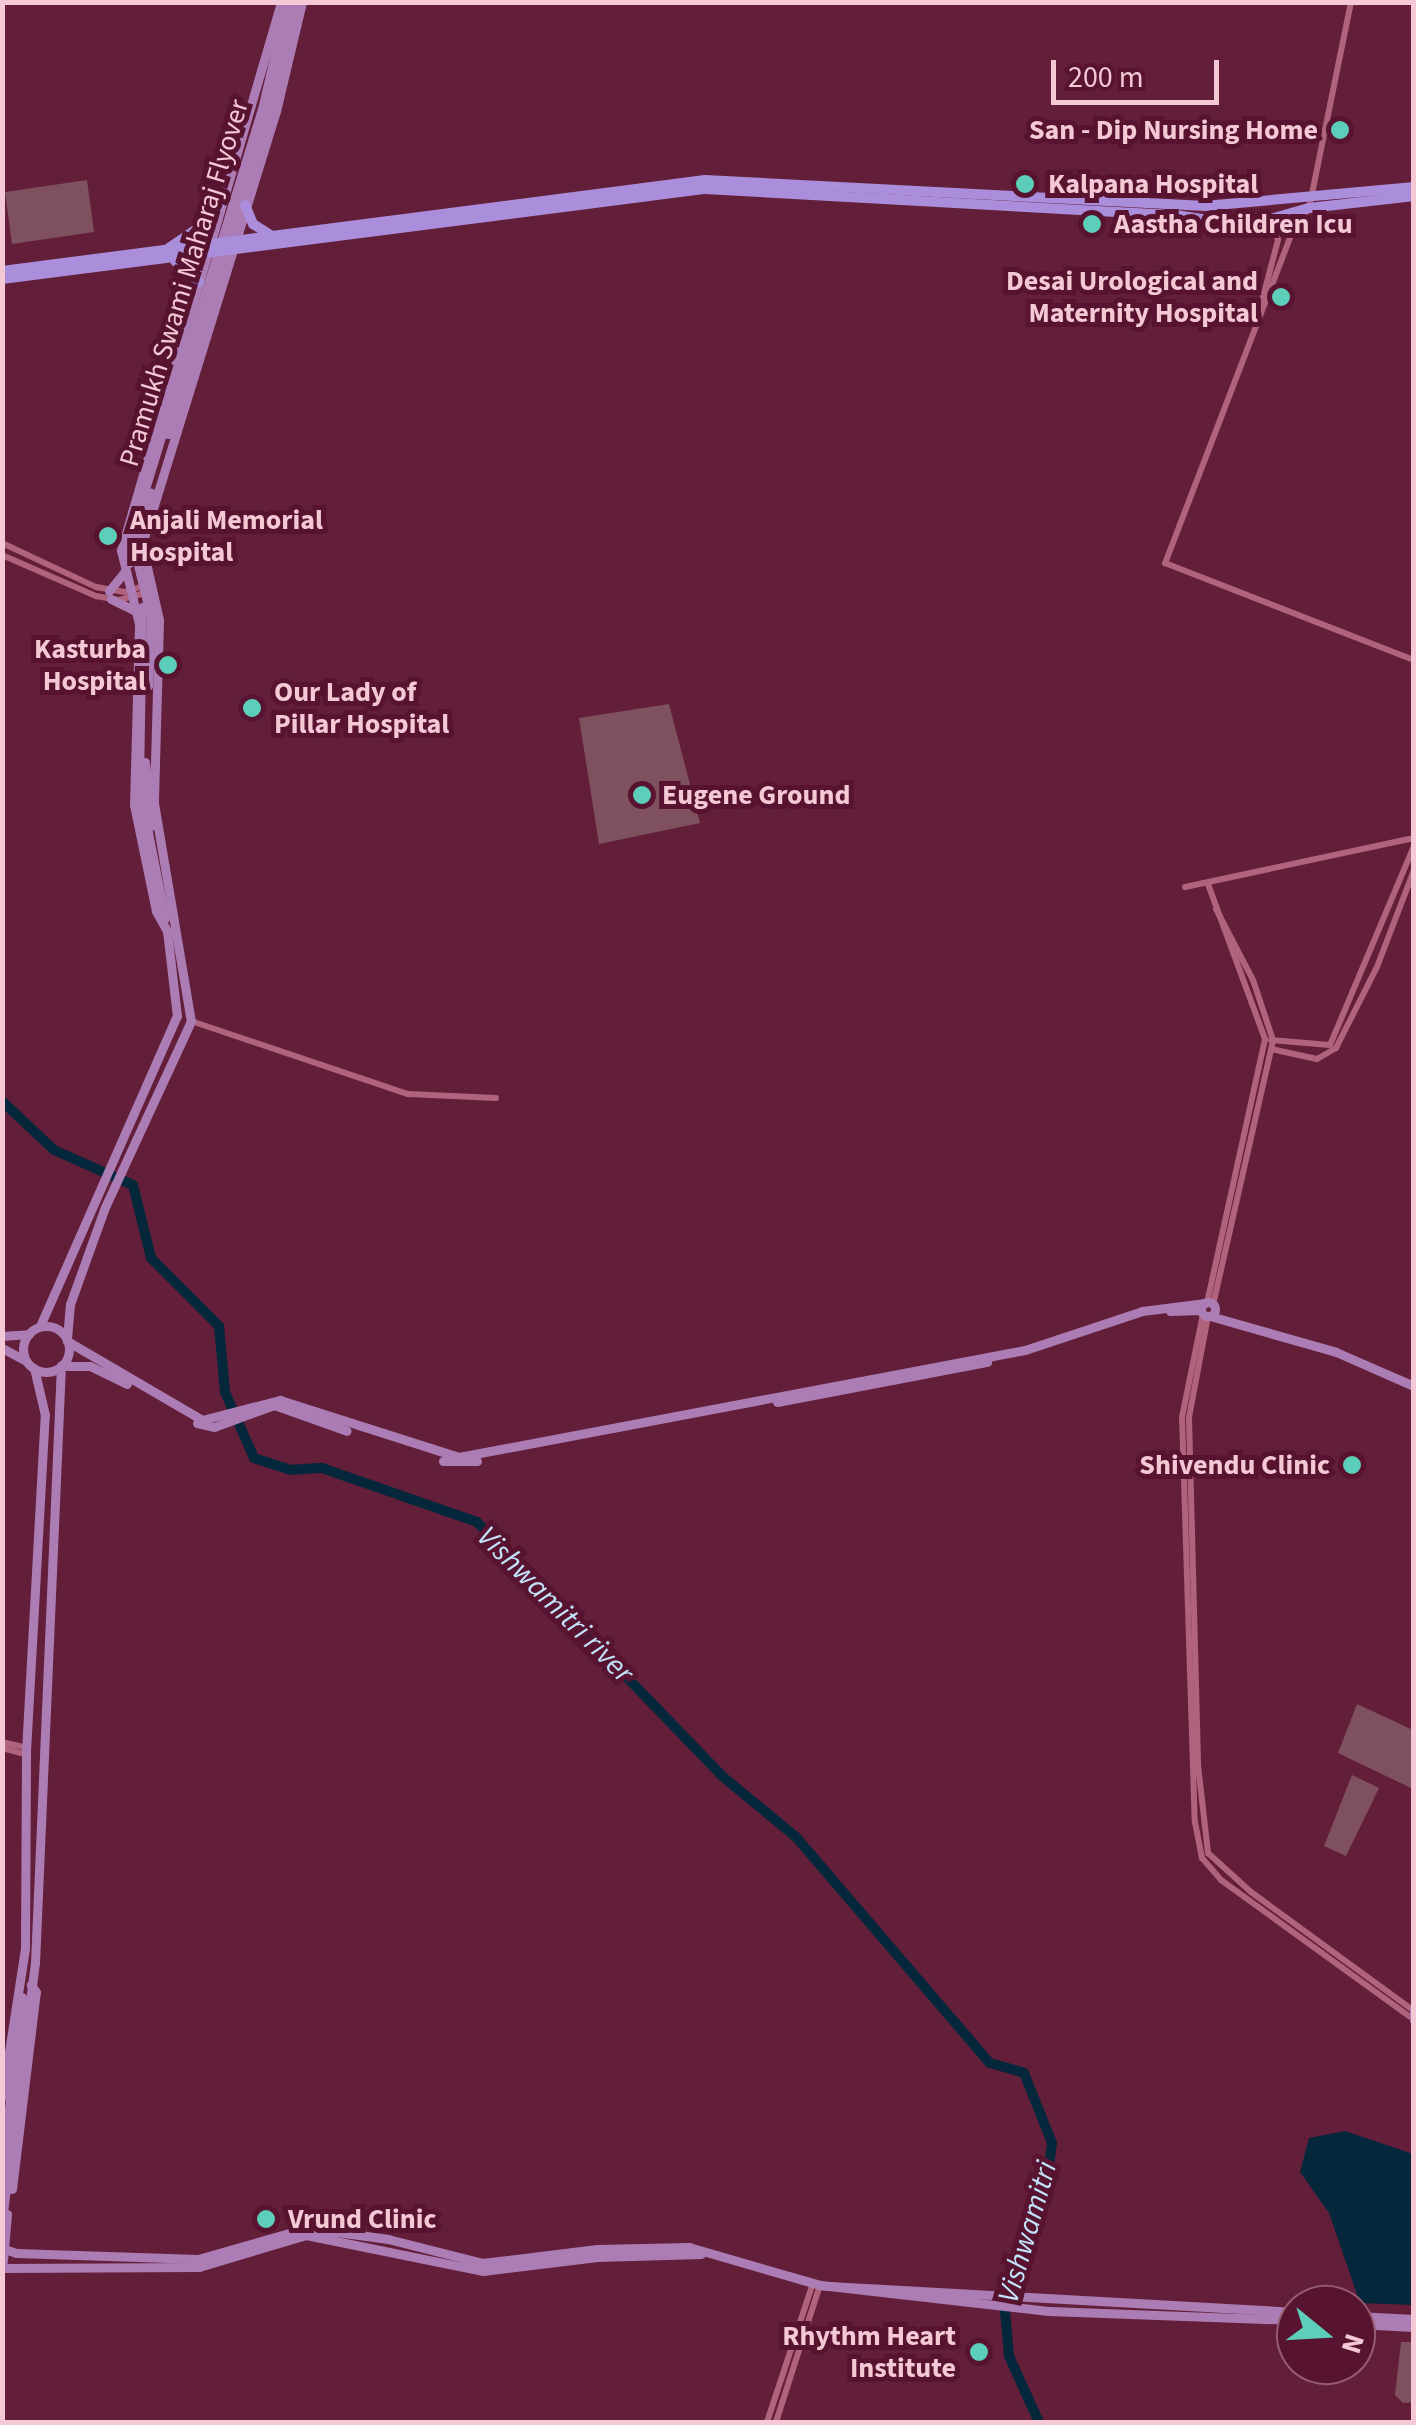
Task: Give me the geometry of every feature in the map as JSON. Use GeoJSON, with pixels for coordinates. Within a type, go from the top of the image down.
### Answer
{"type":"FeatureCollection","features":[{"type":"Feature","properties":{"kind":"highway"},"geometry":{"type":"LineString","coordinates":[[232,247],[274,237],[705,180],[1226,204],[1414,196]]}},
{"type":"Feature","properties":{"kind":"highway"},"geometry":{"type":"LineString","coordinates":[[2,279],[705,189],[1261,225],[1310,202],[1414,186]]}},
{"type":"Feature","properties":{"kind":"highway"},"geometry":{"type":"LineString","coordinates":[[2,271],[168,255],[204,224],[226,196]]}},
{"type":"Feature","properties":{"kind":"highway"},"geometry":{"type":"LineString","coordinates":[[1226,204],[1226,223]]}},
{"type":"Feature","properties":{"kind":"highway"},"geometry":{"type":"LineString","coordinates":[[246,205],[252,224],[274,237]]}},
{"type":"Feature","properties":{"kind":"highway"},"geometry":{"type":"LineString","coordinates":[[168,255],[200,282]]}},
{"type":"Feature","properties":{"kind":"main road"},"geometry":{"type":"LineString","coordinates":[[2,1336],[28,1334],[40,1326],[191,1020],[171,928],[156,910],[132,782],[138,612],[125,571],[122,541],[284,2]]}},
{"type":"Feature","properties":{"kind":"main road","name":"Pramukh Swami Maharaj Flyover"},"geometry":{"type":"LineString","coordinates":[[171,928],[139,787],[145,620],[128,548],[262,109],[284,2]]}},
{"type":"Feature","properties":{"kind":"main road"},"geometry":{"type":"LineString","coordinates":[[128,1144],[176,1016],[171,928],[154,803],[159,620],[142,545],[246,205],[298,2]]}},
{"type":"Feature","properties":{"kind":"main road","name":"Pramukh Swami Maharaj Flyover"},"geometry":{"type":"LineString","coordinates":[[167,912],[145,785],[152,618],[134,550],[298,2]]}},
{"type":"Feature","properties":{"kind":"main road"},"geometry":{"type":"LineString","coordinates":[[125,571],[110,595],[138,612]]}},
{"type":"Feature","properties":{"kind":"main road"},"geometry":{"type":"LineString","coordinates":[[176,1016],[186,1011],[191,1020]]}},
{"type":"Feature","properties":{"kind":"main road"},"geometry":{"type":"LineString","coordinates":[[2,2220],[27,1984],[61,1366],[70,1304],[100,1204]]}},
{"type":"Feature","properties":{"kind":"main road"},"geometry":{"type":"LineString","coordinates":[[2,1348],[30,1365],[90,1366],[212,1424],[258,1405],[287,1401],[459,1457],[1030,1351],[1169,1305],[1210,1310],[1372,1365],[1414,1386]]}},
{"type":"Feature","properties":{"kind":"main road"},"geometry":{"type":"LineString","coordinates":[[40,1326],[59,1330],[67,1341],[212,1424]]}},
{"type":"Feature","properties":{"kind":"main road"},"geometry":{"type":"LineString","coordinates":[[2,2097],[27,1984],[26,1751],[45,1415],[30,1365],[28,1334]]}},
{"type":"Feature","properties":{"kind":"main road"},"geometry":{"type":"LineString","coordinates":[[27,1984],[34,2008],[2,2268],[199,2267],[306,2235],[483,2271],[597,2257],[713,2254]]}},
{"type":"Feature","properties":{"kind":"main road"},"geometry":{"type":"LineString","coordinates":[[2,2168],[25,2001]]}},
{"type":"Feature","properties":{"kind":"main road"},"geometry":{"type":"LineString","coordinates":[[3,2249],[198,2259],[306,2228],[388,2238],[482,2264],[664,2246],[713,2254],[817,2284],[963,2305],[1276,2319]]}},
{"type":"Feature","properties":{"kind":"main road"},"geometry":{"type":"LineString","coordinates":[[817,2284],[1276,2311]]}},
{"type":"Feature","properties":{"kind":"main road"},"geometry":{"type":"LineString","coordinates":[[1376,2317],[1414,2319]]}},
{"type":"Feature","properties":{"kind":"main road"},"geometry":{"type":"LineString","coordinates":[[1376,2325],[1414,2326]]}},
{"type":"Feature","properties":{"kind":"street"},"geometry":{"type":"LineString","coordinates":[[1351,2],[1310,202],[1292,230],[1166,563],[1414,660]]}},
{"type":"Feature","properties":{"kind":"street"},"geometry":{"type":"LineString","coordinates":[[1257,321],[1278,240],[1275,230],[1261,225]]}},
{"type":"Feature","properties":{"kind":"street"},"geometry":{"type":"LineString","coordinates":[[2,544],[110,595]]}},
{"type":"Feature","properties":{"kind":"street"},"geometry":{"type":"LineString","coordinates":[[2,556],[110,595],[150,588]]}},
{"type":"Feature","properties":{"kind":"street"},"geometry":{"type":"LineString","coordinates":[[1186,887],[1414,838]]}},
{"type":"Feature","properties":{"kind":"street"},"geometry":{"type":"LineString","coordinates":[[1268,1044],[1330,1046],[1414,846]]}},
{"type":"Feature","properties":{"kind":"street"},"geometry":{"type":"LineString","coordinates":[[1268,1044],[1317,1059],[1336,1048],[1377,968],[1414,870]]}},
{"type":"Feature","properties":{"kind":"street"},"geometry":{"type":"LineString","coordinates":[[1208,884],[1268,1044],[1210,1310],[1182,1417],[1198,1844],[1220,1880],[1413,2013]]}},
{"type":"Feature","properties":{"kind":"street"},"geometry":{"type":"LineString","coordinates":[[191,1020],[408,1094],[496,1098]]}},
{"type":"Feature","properties":{"kind":"street"},"geometry":{"type":"LineString","coordinates":[[2,1745],[26,1751]]}},
{"type":"Feature","properties":{"kind":"street"},"geometry":{"type":"LineString","coordinates":[[767,2422],[817,2284]]}},
{"type":"Feature","properties":{"kind":"street"},"geometry":{"type":"LineString","coordinates":[[776,2422],[817,2284]]}},
{"type":"Feature","properties":{"kind":"shaded area"},"geometry":{"type":"Polygon","coordinates":[[[87,180],[94,232],[12,244],[5,192],[87,180]]]}},
{"type":"Feature","properties":{"kind":"shaded area","name":"Eugene Ground"},"geometry":{"type":"Polygon","coordinates":[[[669,704],[700,823],[599,844],[579,718],[669,704]]]}},
{"type":"Feature","properties":{"kind":"shaded area"},"geometry":{"type":"Polygon","coordinates":[[[1357,1704],[1413,1730],[1413,1789],[1338,1753],[1357,1704]]]}},
{"type":"Feature","properties":{"kind":"shaded area"},"geometry":{"type":"Polygon","coordinates":[[[1352,1775],[1379,1788],[1346,1856],[1324,1846],[1352,1775]]]}},
{"type":"Feature","properties":{"kind":"shaded area"},"geometry":{"type":"Polygon","coordinates":[[[1401,2342],[1414,2342],[1413,2402],[1403,2403],[1395,2395],[1401,2342]]]}},
{"type":"Feature","properties":{"kind":"water"},"geometry":{"type":"Polygon","coordinates":[[[1345,2131],[1413,2154],[1413,2305],[1376,2304],[1376,2285],[1354,2285],[1329,2213],[1300,2172],[1309,2138],[1345,2131]]]}},
{"type":"Feature","properties":{"kind":"waterway","name":"Vishwamitri river"},"geometry":{"type":"LineString","coordinates":[[2,1101],[54,1150],[133,1185],[151,1258],[219,1326],[225,1392],[254,1458],[290,1470],[322,1468],[477,1522],[722,1776],[796,1837],[990,2063],[1024,2073],[1052,2143],[1047,2184],[1011,2270],[1005,2311],[1009,2356],[1039,2422]]}},
{"type":"Feature","properties":{"kind":"place","name":"San - Dip Nursing Home"},"geometry":{"type":"Point","coordinates":[1340,130]}},
{"type":"Feature","properties":{"kind":"place","name":"Kalpana Hospital"},"geometry":{"type":"Point","coordinates":[1025,184]}},
{"type":"Feature","properties":{"kind":"place","name":"Aastha Children Icu"},"geometry":{"type":"Point","coordinates":[1092,224]}},
{"type":"Feature","properties":{"kind":"place","name":"Desai Urological and Maternity Hospital"},"geometry":{"type":"Point","coordinates":[1281,297]}},
{"type":"Feature","properties":{"kind":"place","name":"Anjali Memorial Hospital"},"geometry":{"type":"Point","coordinates":[108,536]}},
{"type":"Feature","properties":{"kind":"place","name":"Kasturba Hospital"},"geometry":{"type":"Point","coordinates":[168,665]}},
{"type":"Feature","properties":{"kind":"place","name":"Our Lady of Pillar Hospital"},"geometry":{"type":"Point","coordinates":[252,708]}},
{"type":"Feature","properties":{"kind":"place","name":"Eugene Ground"},"geometry":{"type":"Point","coordinates":[642,795]}},
{"type":"Feature","properties":{"kind":"place","name":"Shivendu Clinic"},"geometry":{"type":"Point","coordinates":[1352,1465]}},
{"type":"Feature","properties":{"kind":"place","name":"Vrund Clinic"},"geometry":{"type":"Point","coordinates":[266,2219]}},
{"type":"Feature","properties":{"kind":"place","name":"Rhythm Heart Institute"},"geometry":{"type":"Point","coordinates":[979,2352]}},
{"type":"Feature","properties":{"kind":"water label","name":"Vishwamitri"},"geometry":{"type":"Point","coordinates":[1028,2232]}}]}
